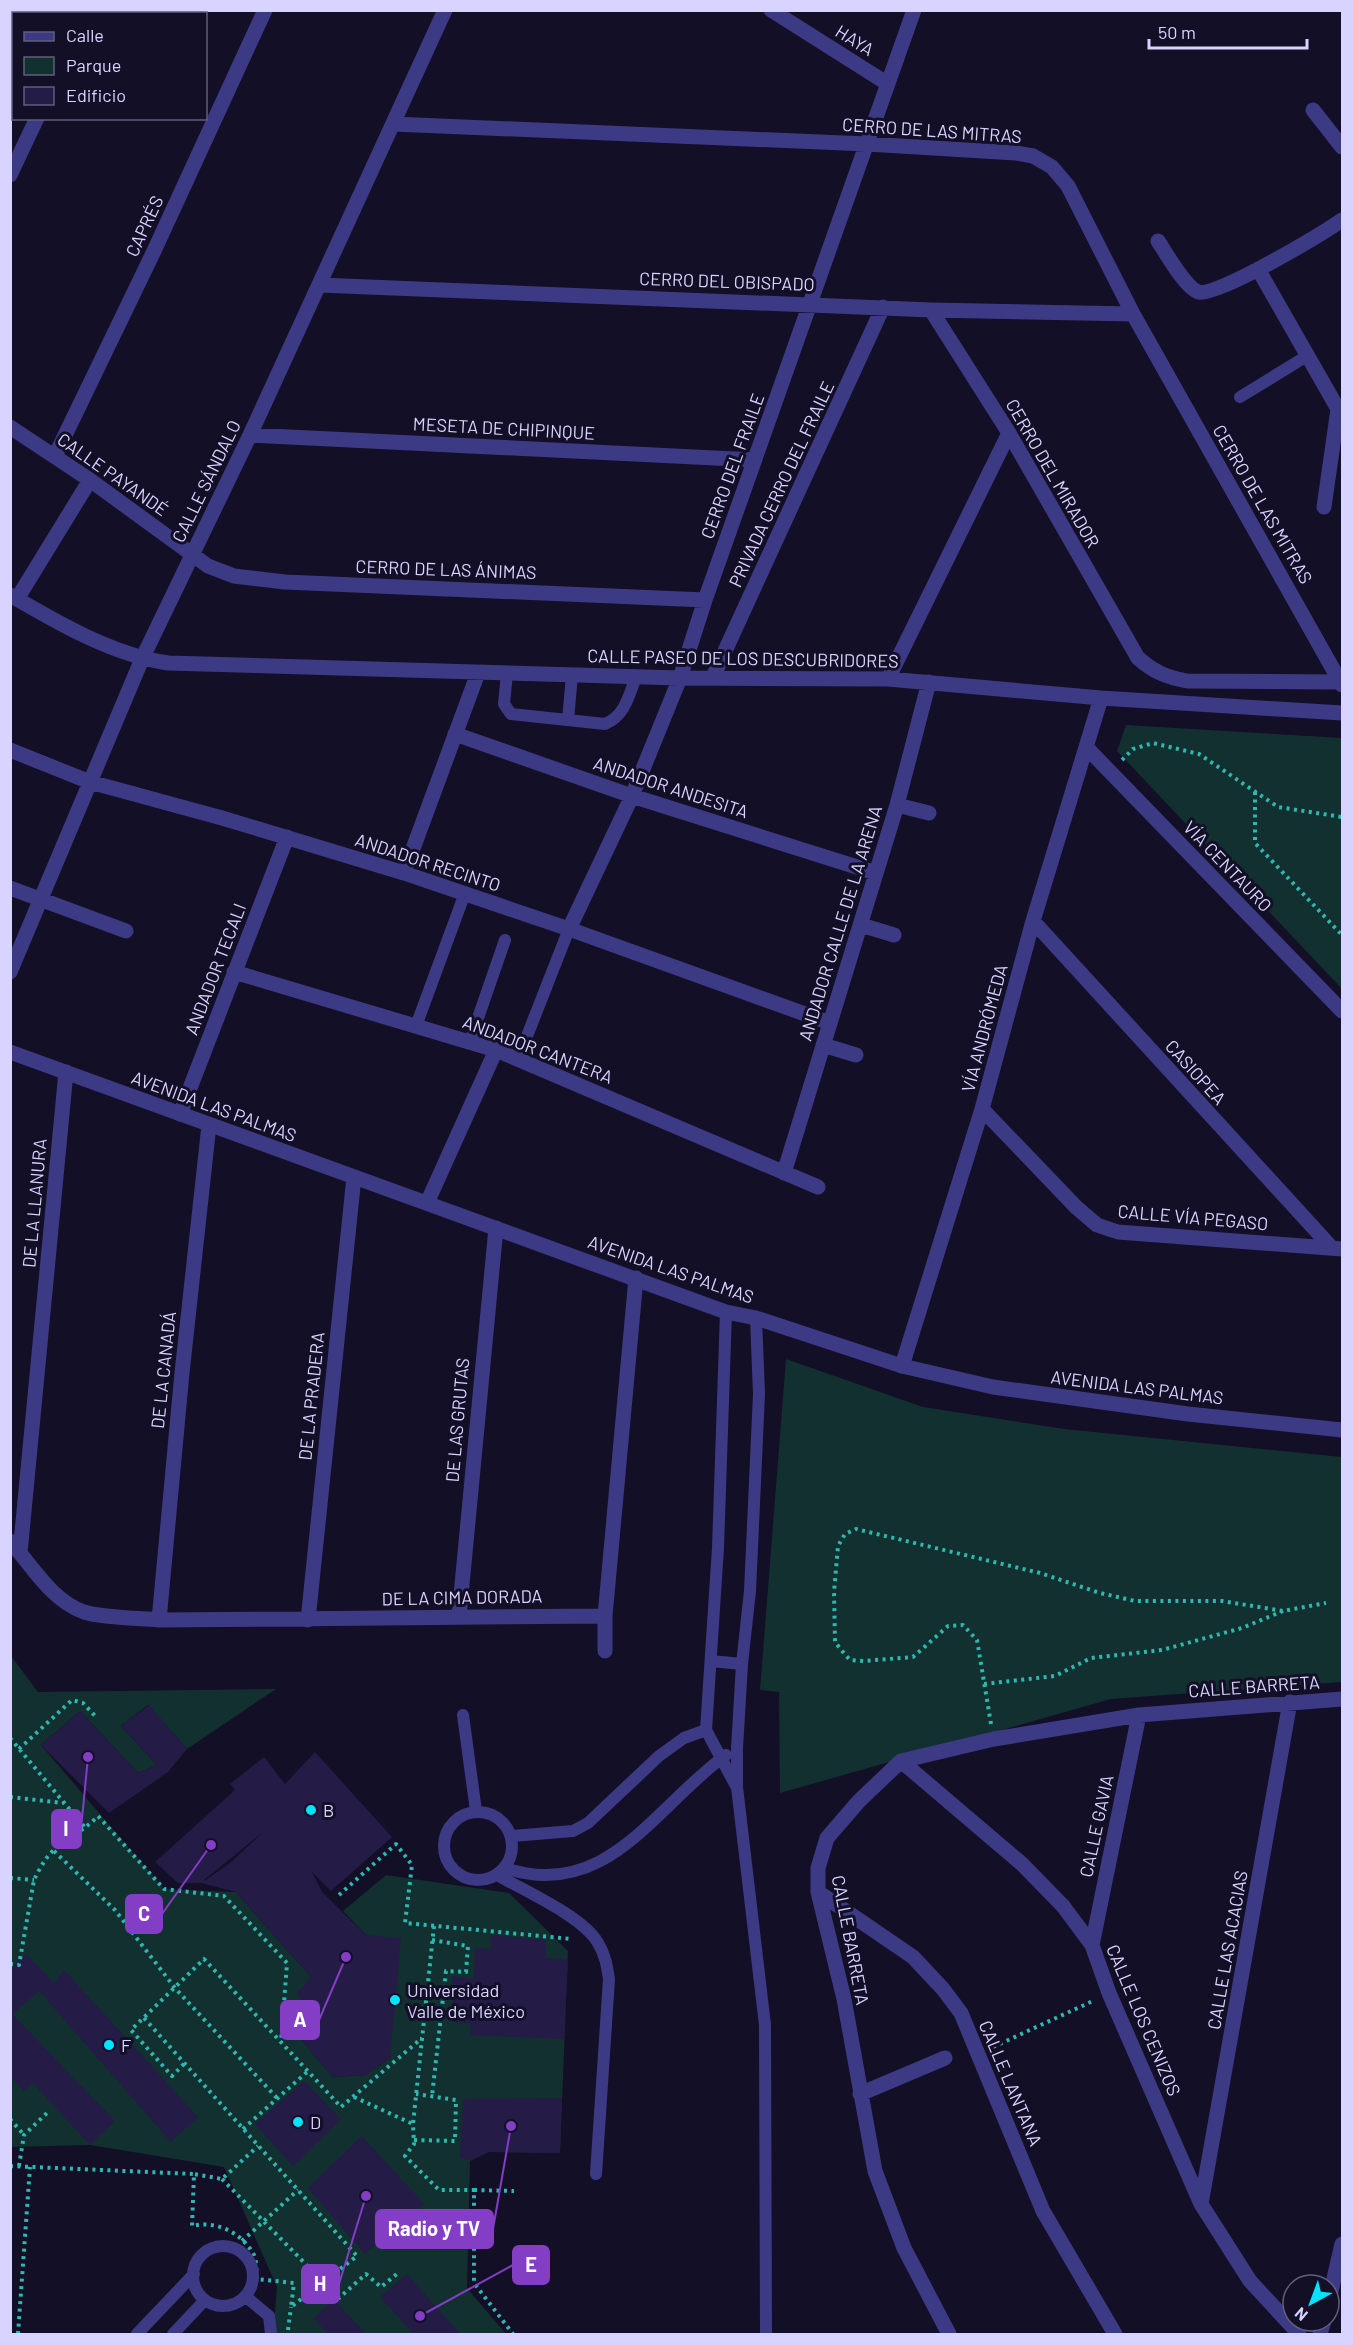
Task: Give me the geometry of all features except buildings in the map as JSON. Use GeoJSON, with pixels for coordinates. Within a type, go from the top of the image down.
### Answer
{"type":"FeatureCollection","features":[{"type":"Feature","properties":{"kind":"street","name":"CAPRÉS"},"geometry":{"type":"LineString","coordinates":[[55,456],[206,122],[265,10]]}},
{"type":"Feature","properties":{"kind":"street","name":"CALLE SÁNDALO"},"geometry":{"type":"LineString","coordinates":[[10,972],[142,659],[250,435],[445,10]]}},
{"type":"Feature","properties":{"kind":"street","name":"HAYA"},"geometry":{"type":"LineString","coordinates":[[771,10],[888,84]]}},
{"type":"Feature","properties":{"kind":"street","name":"CERRO DEL FRAILE"},"geometry":{"type":"LineString","coordinates":[[569,928],[632,796],[680,678],[705,600],[914,10]]}},
{"type":"Feature","properties":{"kind":"street"},"geometry":{"type":"LineString","coordinates":[[1313,110],[1342,147]]}},
{"type":"Feature","properties":{"kind":"street"},"geometry":{"type":"LineString","coordinates":[[10,175],[36,120]]}},
{"type":"Feature","properties":{"kind":"street","name":"CERRO DE LAS MITRAS"},"geometry":{"type":"LineString","coordinates":[[393,124],[867,144],[1016,153],[1033,156],[1052,167],[1068,186],[1133,314],[1342,684]]}},
{"type":"Feature","properties":{"kind":"street"},"geometry":{"type":"LineString","coordinates":[[1158,241],[1188,283],[1200,293],[1211,292],[1258,269],[1342,220]]}},
{"type":"Feature","properties":{"kind":"street"},"geometry":{"type":"LineString","coordinates":[[1258,269],[1340,409],[1324,507]]}},
{"type":"Feature","properties":{"kind":"street","name":"CERRO DEL OBISPADO"},"geometry":{"type":"LineString","coordinates":[[320,285],[931,310],[1133,314]]}},
{"type":"Feature","properties":{"kind":"street","name":"PRIVADA CERRO DEL FRAILE"},"geometry":{"type":"LineString","coordinates":[[713,676],[883,307]]}},
{"type":"Feature","properties":{"kind":"street","name":"CERRO DEL MIRADOR"},"geometry":{"type":"LineString","coordinates":[[931,310],[1009,433],[1138,658],[1165,677],[1187,681],[1342,684]]}},
{"type":"Feature","properties":{"kind":"street","name":"CALLE PAYANDÉ"},"geometry":{"type":"LineString","coordinates":[[10,427],[90,480],[192,554]]}},
{"type":"Feature","properties":{"kind":"street"},"geometry":{"type":"LineString","coordinates":[[888,679],[1009,433]]}},
{"type":"Feature","properties":{"kind":"street","name":"MESETA DE CHIPINQUE"},"geometry":{"type":"LineString","coordinates":[[250,435],[755,460]]}},
{"type":"Feature","properties":{"kind":"street"},"geometry":{"type":"LineString","coordinates":[[14,597],[90,480]]}},
{"type":"Feature","properties":{"kind":"street","name":"CERRO DE LAS ÁNIMAS"},"geometry":{"type":"LineString","coordinates":[[192,554],[208,566],[234,576],[259,579],[705,600]]}},
{"type":"Feature","properties":{"kind":"street","name":"CALLE PASEO DE LOS DESCUBRIDORES"},"geometry":{"type":"LineString","coordinates":[[14,597],[94,639],[142,659],[168,663],[680,678],[713,676],[888,679],[1101,698],[1342,713]]}},
{"type":"Feature","properties":{"kind":"street"},"geometry":{"type":"LineString","coordinates":[[404,873],[478,673]]}},
{"type":"Feature","properties":{"kind":"street","name":"ANDADOR CALLE DE LA ARENA"},"geometry":{"type":"LineString","coordinates":[[784,1173],[897,805],[929,682]]}},
{"type":"Feature","properties":{"kind":"street","name":"VÍA ANDRÓMEDA"},"geometry":{"type":"LineString","coordinates":[[902,1366],[982,1109],[1033,921],[1101,698]]}},
{"type":"Feature","properties":{"kind":"street","name":"ANDADOR ANDESITA"},"geometry":{"type":"LineString","coordinates":[[455,734],[632,796],[876,873]]}},
{"type":"Feature","properties":{"kind":"street","name":"VÍA CENTAURO"},"geometry":{"type":"LineString","coordinates":[[1086,747],[1342,1011]]}},
{"type":"Feature","properties":{"kind":"street","name":"ANDADOR RECINTO"},"geometry":{"type":"LineString","coordinates":[[10,750],[90,782],[287,837],[404,873],[569,928],[830,1023]]}},
{"type":"Feature","properties":{"kind":"street"},"geometry":{"type":"LineString","coordinates":[[897,805],[929,813]]}},
{"type":"Feature","properties":{"kind":"street","name":"ANDADOR TECALI"},"geometry":{"type":"LineString","coordinates":[[180,1114],[287,837]]}},
{"type":"Feature","properties":{"kind":"street"},"geometry":{"type":"LineString","coordinates":[[10,888],[126,931]]}},
{"type":"Feature","properties":{"kind":"street","name":"CASIOPEA"},"geometry":{"type":"LineString","coordinates":[[1033,921],[1337,1249]]}},
{"type":"Feature","properties":{"kind":"street"},"geometry":{"type":"LineString","coordinates":[[861,925],[894,935]]}},
{"type":"Feature","properties":{"kind":"street","name":"ANDADOR CANTERA"},"geometry":{"type":"LineString","coordinates":[[234,972],[496,1050],[818,1187]]}},
{"type":"Feature","properties":{"kind":"street"},"geometry":{"type":"LineString","coordinates":[[823,1045],[856,1055]]}},
{"type":"Feature","properties":{"kind":"street"},"geometry":{"type":"LineString","coordinates":[[427,1203],[496,1050]]}},
{"type":"Feature","properties":{"kind":"street","name":"AVENIDA LAS PALMAS"},"geometry":{"type":"LineString","coordinates":[[10,1052],[726,1312],[756,1318],[902,1366],[993,1387],[1188,1414],[1342,1430]]}},
{"type":"Feature","properties":{"kind":"street","name":"DE LA LLANURA"},"geometry":{"type":"LineString","coordinates":[[16,1547],[66,1072]]}},
{"type":"Feature","properties":{"kind":"street","name":"CALLE VÍA PEGASO"},"geometry":{"type":"LineString","coordinates":[[982,1109],[1076,1207],[1097,1225],[1107,1229],[1118,1232],[1337,1249]]}},
{"type":"Feature","properties":{"kind":"street","name":"DE LA CANADÁ"},"geometry":{"type":"LineString","coordinates":[[159,1620],[182,1373],[209,1125]]}},
{"type":"Feature","properties":{"kind":"street","name":"DE LA PRADERA"},"geometry":{"type":"LineString","coordinates":[[308,1620],[354,1177]]}},
{"type":"Feature","properties":{"kind":"street","name":"DE LAS GRUTAS"},"geometry":{"type":"LineString","coordinates":[[459,1616],[496,1228]]}},
{"type":"Feature","properties":{"kind":"street"},"geometry":{"type":"LineString","coordinates":[[605,1652],[605,1616],[636,1278]]}},
{"type":"Feature","properties":{"kind":"street","name":"DE LA CIMA DORADA"},"geometry":{"type":"LineString","coordinates":[[16,1547],[50,1589],[69,1605],[86,1613],[159,1620],[605,1616]]}},
{"type":"Feature","properties":{"kind":"street","name":"CALLE BARRETA"},"geometry":{"type":"LineString","coordinates":[[948,2334],[904,2248],[875,2171],[844,1999],[818,1892],[818,1868],[827,1838],[859,1801],[901,1761],[994,1739],[1139,1715],[1342,1699]]}},
{"type":"Feature","properties":{"kind":"street","name":"CALLE LAS ACACIAS"},"geometry":{"type":"LineString","coordinates":[[1201,2204],[1290,1702]]}},
{"type":"Feature","properties":{"kind":"street","name":"CALLE GAVIA"},"geometry":{"type":"LineString","coordinates":[[1092,1945],[1139,1715]]}},
{"type":"Feature","properties":{"kind":"street","name":"CALLE LOS CENIZOS"},"geometry":{"type":"LineString","coordinates":[[901,1761],[1022,1864],[1063,1906],[1092,1945],[1109,1993],[1201,2204],[1250,2281],[1299,2334]]}},
{"type":"Feature","properties":{"kind":"street","name":"CALLE LANTANA"},"geometry":{"type":"LineString","coordinates":[[818,1892],[913,1957],[943,1989],[961,2013],[1043,2211],[1115,2334]]}},
{"type":"Feature","properties":{"kind":"street"},"geometry":{"type":"LineString","coordinates":[[860,2094],[945,2058]]}},
{"type":"Feature","properties":{"kind":"street"},"geometry":{"type":"LineString","coordinates":[[1335,2273],[1342,2244]]}},
{"type":"Feature","properties":{"kind":"lane"},"geometry":{"type":"LineString","coordinates":[[1240,397],[1307,356]]}},
{"type":"Feature","properties":{"kind":"lane"},"geometry":{"type":"LineString","coordinates":[[507,674],[504,704],[512,714],[605,724],[615,720],[622,711],[636,677]]}},
{"type":"Feature","properties":{"kind":"lane"},"geometry":{"type":"LineString","coordinates":[[568,720],[573,675]]}},
{"type":"Feature","properties":{"kind":"lane"},"geometry":{"type":"LineString","coordinates":[[416,1026],[465,894]]}},
{"type":"Feature","properties":{"kind":"lane"},"geometry":{"type":"LineString","coordinates":[[518,1059],[569,928]]}},
{"type":"Feature","properties":{"kind":"lane"},"geometry":{"type":"LineString","coordinates":[[470,1041],[505,940]]}},
{"type":"Feature","properties":{"kind":"lane"},"geometry":{"type":"LineString","coordinates":[[726,1312],[724,1424],[706,1730],[737,1787]]}},
{"type":"Feature","properties":{"kind":"lane"},"geometry":{"type":"LineString","coordinates":[[756,1318],[758,1417],[750,1592],[742,1664],[737,1748],[737,1787],[765,2025],[766,2334]]}},
{"type":"Feature","properties":{"kind":"lane"},"geometry":{"type":"LineString","coordinates":[[711,1661],[742,1664]]}},
{"type":"Feature","properties":{"kind":"lane"},"geometry":{"type":"LineString","coordinates":[[463,1715],[476,1811]]}},
{"type":"Feature","properties":{"kind":"lane"},"geometry":{"type":"LineString","coordinates":[[512,1836],[573,1832],[588,1823],[660,1756],[684,1738],[706,1730]]}},
{"type":"Feature","properties":{"kind":"lane"},"geometry":{"type":"LineString","coordinates":[[501,1872],[542,1876],[567,1875],[596,1865],[630,1842],[737,1748]]}},
{"type":"Feature","properties":{"kind":"lane"},"geometry":{"type":"LineString","coordinates":[[476,1811],[498,1817],[512,1836],[511,1858],[501,1872],[486,1880],[464,1877],[454,1871],[448,1862],[444,1840],[455,1820],[465,1814],[476,1811]]}},
{"type":"Feature","properties":{"kind":"lane"},"geometry":{"type":"LineString","coordinates":[[501,1872],[562,1911],[597,1940],[604,1956],[609,1979],[596,2174]]}},
{"type":"Feature","properties":{"kind":"lane"},"geometry":{"type":"LineString","coordinates":[[137,2334],[194,2274],[200,2257],[208,2251],[216,2247],[236,2249],[250,2262],[253,2272],[252,2282],[245,2296],[233,2304],[224,2306],[206,2300],[195,2284],[194,2274]]}},
{"type":"Feature","properties":{"kind":"lane"},"geometry":{"type":"LineString","coordinates":[[245,2296],[269,2316],[271,2334]]}},
{"type":"Feature","properties":{"kind":"lane"},"geometry":{"type":"LineString","coordinates":[[173,2334],[206,2300]]}},
{"type":"Feature","properties":{"kind":"path"},"geometry":{"type":"LineString","coordinates":[[1110,772],[1133,749],[1153,742],[1199,754],[1278,807],[1342,817]]}},
{"type":"Feature","properties":{"kind":"path"},"geometry":{"type":"LineString","coordinates":[[1255,792],[1255,843],[1342,935]]}},
{"type":"Feature","properties":{"kind":"path"},"geometry":{"type":"LineString","coordinates":[[994,1739],[977,1640],[963,1626],[948,1626],[913,1657],[850,1660],[843,1652],[836,1642],[834,1592],[838,1546],[845,1534],[856,1529],[1040,1573],[1100,1593],[1135,1601],[1222,1601],[1283,1611]]}},
{"type":"Feature","properties":{"kind":"path"},"geometry":{"type":"LineString","coordinates":[[984,1683],[1055,1676],[1091,1658],[1162,1650],[1242,1628],[1283,1611],[1326,1603]]}},
{"type":"Feature","properties":{"kind":"path"},"geometry":{"type":"LineString","coordinates":[[19,1749],[72,1700],[83,1703],[96,1717]]}},
{"type":"Feature","properties":{"kind":"path"},"geometry":{"type":"LineString","coordinates":[[10,1738],[86,1829]]}},
{"type":"Feature","properties":{"kind":"path"},"geometry":{"type":"LineString","coordinates":[[10,1797],[64,1803]]}},
{"type":"Feature","properties":{"kind":"path"},"geometry":{"type":"LineString","coordinates":[[10,1964],[19,1965],[34,1880],[49,1855],[86,1829],[98,1816],[164,1889],[224,1896],[287,1963],[281,2043]]}},
{"type":"Feature","properties":{"kind":"path"},"geometry":{"type":"LineString","coordinates":[[339,1895],[396,1844],[412,1865],[405,1923],[597,1940]]}},
{"type":"Feature","properties":{"kind":"path"},"geometry":{"type":"LineString","coordinates":[[54,1851],[115,1910],[175,1988],[277,2098]]}},
{"type":"Feature","properties":{"kind":"path"},"geometry":{"type":"LineString","coordinates":[[10,1878],[34,1880]]}},
{"type":"Feature","properties":{"kind":"path"},"geometry":{"type":"LineString","coordinates":[[434,1926],[413,2124],[414,2145],[405,2156],[439,2190],[514,2191]]}},
{"type":"Feature","properties":{"kind":"path"},"geometry":{"type":"LineString","coordinates":[[432,1940],[468,1946],[466,1972],[446,1971],[432,2096]]}},
{"type":"Feature","properties":{"kind":"path"},"geometry":{"type":"LineString","coordinates":[[184,2064],[172,2076],[131,2030],[204,1959],[341,2107],[422,2038]]}},
{"type":"Feature","properties":{"kind":"path"},"geometry":{"type":"LineString","coordinates":[[979,2054],[1109,1993]]}},
{"type":"Feature","properties":{"kind":"path"},"geometry":{"type":"LineString","coordinates":[[144,2018],[357,2256],[291,2307]]}},
{"type":"Feature","properties":{"kind":"path"},"geometry":{"type":"LineString","coordinates":[[243,2129],[307,2072]]}},
{"type":"Feature","properties":{"kind":"path"},"geometry":{"type":"LineString","coordinates":[[414,2140],[455,2141],[456,2100],[416,2094]]}},
{"type":"Feature","properties":{"kind":"path"},"geometry":{"type":"LineString","coordinates":[[354,2097],[413,2124]]}},
{"type":"Feature","properties":{"kind":"path"},"geometry":{"type":"LineString","coordinates":[[19,2166],[24,2134],[48,2112]]}},
{"type":"Feature","properties":{"kind":"path"},"geometry":{"type":"LineString","coordinates":[[10,2119],[24,2134]]}},
{"type":"Feature","properties":{"kind":"path"},"geometry":{"type":"LineString","coordinates":[[222,2179],[258,2146]]}},
{"type":"Feature","properties":{"kind":"path"},"geometry":{"type":"LineString","coordinates":[[10,2166],[194,2174],[222,2179],[339,2298],[366,2274],[381,2287],[398,2273]]}},
{"type":"Feature","properties":{"kind":"path"},"geometry":{"type":"LineString","coordinates":[[18,2334],[30,2167]]}},
{"type":"Feature","properties":{"kind":"path"},"geometry":{"type":"LineString","coordinates":[[194,2174],[192,2226],[211,2224],[237,2234],[255,2256],[257,2279],[294,2283],[288,2334]]}},
{"type":"Feature","properties":{"kind":"path"},"geometry":{"type":"LineString","coordinates":[[242,2241],[298,2190]]}},
{"type":"Feature","properties":{"kind":"path"},"geometry":{"type":"LineString","coordinates":[[474,2190],[474,2283],[513,2334]]}},
{"type":"Feature","properties":{"kind":"green space"},"geometry":{"type":"Polygon","coordinates":[[[1126,725],[1342,738],[1342,989],[1117,751],[1126,725]]]}},
{"type":"Feature","properties":{"kind":"green space"},"geometry":{"type":"Polygon","coordinates":[[[786,1359],[923,1407],[1064,1429],[1342,1457],[1342,1682],[1111,1699],[780,1793],[779,1692],[760,1690],[786,1359]]]}},
{"type":"Feature","properties":{"kind":"green space"},"geometry":{"type":"Polygon","coordinates":[[[11,1656],[38,1692],[276,1689],[187,1749],[148,1705],[121,1726],[157,1765],[138,1773],[80,1711],[41,1745],[164,1889],[236,1892],[311,1977],[298,1994],[313,2012],[293,2030],[333,2077],[365,2075],[390,2058],[366,1935],[343,1911],[386,1875],[509,1893],[568,1951],[560,2153],[489,2152],[470,2161],[467,2288],[506,2334],[273,2334],[277,2287],[224,2167],[90,2145],[11,2147],[11,1656]]]}},
{"type":"Feature","properties":{"kind":"place","name":"I"},"geometry":{"type":"Point","coordinates":[88,1757]}},
{"type":"Feature","properties":{"kind":"place","name":"B"},"geometry":{"type":"Point","coordinates":[311,1810]}},
{"type":"Feature","properties":{"kind":"place","name":"C"},"geometry":{"type":"Point","coordinates":[211,1845]}},
{"type":"Feature","properties":{"kind":"place","name":"A"},"geometry":{"type":"Point","coordinates":[346,1957]}},
{"type":"Feature","properties":{"kind":"place","name":"Universidad Valle de México"},"geometry":{"type":"Point","coordinates":[395,2000]}},
{"type":"Feature","properties":{"kind":"place","name":"F"},"geometry":{"type":"Point","coordinates":[109,2045]}},
{"type":"Feature","properties":{"kind":"place","name":"D"},"geometry":{"type":"Point","coordinates":[298,2122]}},
{"type":"Feature","properties":{"kind":"place","name":"Radio y TV"},"geometry":{"type":"Point","coordinates":[511,2126]}},
{"type":"Feature","properties":{"kind":"place","name":"H"},"geometry":{"type":"Point","coordinates":[366,2196]}},
{"type":"Feature","properties":{"kind":"place","name":"E"},"geometry":{"type":"Point","coordinates":[420,2316]}}]}
